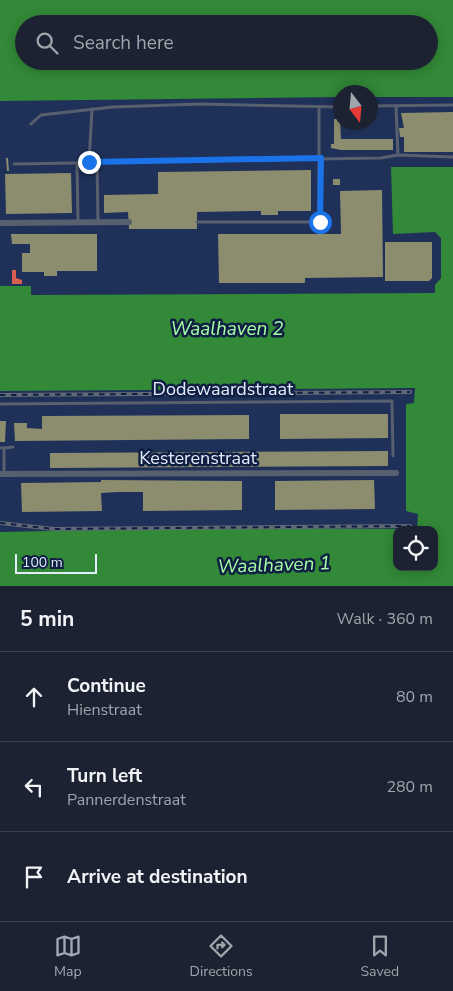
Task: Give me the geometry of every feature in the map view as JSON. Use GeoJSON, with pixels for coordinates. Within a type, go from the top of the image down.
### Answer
{"type":"FeatureCollection","features":[{"type":"Feature","properties":{"kind":"street"},"geometry":{"type":"LineString","coordinates":[[0,222],[128,222]]}},
{"type":"Feature","properties":{"kind":"street","name":"Kesterenstraat"},"geometry":{"type":"LineString","coordinates":[[2,474],[396,473]]}},
{"type":"Feature","properties":{"kind":"lane"},"geometry":{"type":"LineString","coordinates":[[31,124],[41,115],[92,109],[200,104],[333,107]]}},
{"type":"Feature","properties":{"kind":"lane"},"geometry":{"type":"LineString","coordinates":[[378,106],[453,104]]}},
{"type":"Feature","properties":{"kind":"lane"},"geometry":{"type":"LineString","coordinates":[[396,106],[398,155]]}},
{"type":"Feature","properties":{"kind":"lane"},"geometry":{"type":"LineString","coordinates":[[197,222],[320,222],[321,158],[319,108]]}},
{"type":"Feature","properties":{"kind":"lane"},"geometry":{"type":"LineString","coordinates":[[89,162],[92,109]]}},
{"type":"Feature","properties":{"kind":"lane"},"geometry":{"type":"LineString","coordinates":[[14,164],[381,158],[398,155],[453,157]]}},
{"type":"Feature","properties":{"kind":"lane"},"geometry":{"type":"LineString","coordinates":[[97,162],[98,222]]}},
{"type":"Feature","properties":{"kind":"lane"},"geometry":{"type":"LineString","coordinates":[[77,163],[78,222]]}},
{"type":"Feature","properties":{"kind":"lane","name":"Dodewaardstraat"},"geometry":{"type":"LineString","coordinates":[[0,404],[392,401],[393,456]]}},
{"type":"Feature","properties":{"kind":"lane"},"geometry":{"type":"LineString","coordinates":[[2,474],[2,448],[13,447]]}},
{"type":"Feature","properties":{"kind":"shaded area"},"geometry":{"type":"Polygon","coordinates":[[[453,88],[453,171],[445,225],[447,297],[0,298],[0,93],[333,89],[333,130],[378,130],[378,89],[453,88]]]}},
{"type":"Feature","properties":{"kind":"shaded area"},"geometry":{"type":"Polygon","coordinates":[[[420,382],[419,526],[393,526],[393,531],[0,540],[0,383],[420,382]]]}},
{"type":"Feature","properties":{"kind":"water"},"geometry":{"type":"Polygon","coordinates":[[[0,0],[453,0],[453,97],[378,97],[378,85],[333,85],[333,97],[0,101],[0,0]]]}},
{"type":"Feature","properties":{"kind":"water"},"geometry":{"type":"Polygon","coordinates":[[[391,167],[453,167],[453,586],[0,586],[0,532],[190,528],[393,529],[393,571],[438,571],[438,526],[417,526],[418,514],[406,511],[406,404],[414,403],[415,388],[0,391],[0,286],[31,286],[31,295],[435,293],[435,285],[441,278],[441,238],[435,232],[393,234],[391,167]]]}},
{"type":"Feature","properties":{"kind":"building: Shops"},"geometry":{"type":"Polygon","coordinates":[[[12,270],[16,270],[16,278],[22,280],[22,284],[12,284],[12,270]]]}},
{"type":"Feature","properties":{"kind":"building: Industry"},"geometry":{"type":"Polygon","coordinates":[[[453,112],[453,152],[404,152],[404,137],[400,137],[399,128],[404,128],[401,113],[453,112]]]}},
{"type":"Feature","properties":{"kind":"building: Industry"},"geometry":{"type":"Polygon","coordinates":[[[334,130],[341,130],[341,139],[393,139],[393,150],[341,150],[331,148],[331,144],[334,144],[334,130]]]}},
{"type":"Feature","properties":{"kind":"building: Industry"},"geometry":{"type":"Polygon","coordinates":[[[6,158],[8,158],[9,171],[7,171],[6,158]]]}},
{"type":"Feature","properties":{"kind":"building: Industry"},"geometry":{"type":"Polygon","coordinates":[[[311,170],[311,211],[278,211],[278,215],[261,215],[261,211],[197,212],[197,229],[129,229],[128,212],[104,213],[104,195],[158,194],[158,172],[311,170]]]}},
{"type":"Feature","properties":{"kind":"building: Industry"},"geometry":{"type":"Polygon","coordinates":[[[71,173],[72,213],[6,214],[5,174],[71,173]]]}},
{"type":"Feature","properties":{"kind":"building: Industry"},"geometry":{"type":"Polygon","coordinates":[[[333,179],[340,179],[340,185],[333,185],[333,179]]]}},
{"type":"Feature","properties":{"kind":"building: Industry"},"geometry":{"type":"Polygon","coordinates":[[[382,190],[383,277],[305,278],[305,283],[219,283],[218,234],[341,234],[340,191],[382,190]]]}},
{"type":"Feature","properties":{"kind":"building: Industry"},"geometry":{"type":"Polygon","coordinates":[[[11,234],[97,234],[97,271],[57,271],[57,276],[44,276],[44,272],[22,272],[22,253],[30,253],[30,244],[12,244],[11,234]]]}},
{"type":"Feature","properties":{"kind":"building: Industry"},"geometry":{"type":"Polygon","coordinates":[[[385,242],[432,242],[432,278],[429,281],[385,281],[385,242]]]}},
{"type":"Feature","properties":{"kind":"building: Industry"},"geometry":{"type":"Polygon","coordinates":[[[280,414],[388,414],[388,438],[280,439],[280,414]]]}},
{"type":"Feature","properties":{"kind":"building: Industry"},"geometry":{"type":"Polygon","coordinates":[[[249,415],[249,439],[15,441],[14,423],[27,423],[27,428],[42,429],[42,416],[249,415]]]}},
{"type":"Feature","properties":{"kind":"building: Industry"},"geometry":{"type":"Polygon","coordinates":[[[0,421],[6,421],[5,442],[0,442],[0,421]]]}},
{"type":"Feature","properties":{"kind":"building: Industry"},"geometry":{"type":"Polygon","coordinates":[[[388,451],[388,466],[50,468],[50,453],[388,451]]]}},
{"type":"Feature","properties":{"kind":"building: Industry"},"geometry":{"type":"Polygon","coordinates":[[[101,480],[242,481],[242,510],[143,511],[143,492],[118,492],[101,493],[102,511],[22,512],[21,483],[101,482],[101,480]]]}},
{"type":"Feature","properties":{"kind":"building: Industry"},"geometry":{"type":"Polygon","coordinates":[[[374,480],[375,509],[275,510],[275,481],[374,480]]]}},
{"type":"Feature","properties":{"kind":"railway"},"geometry":{"type":"LineString","coordinates":[[0,395],[410,392]]}},
{"type":"Feature","properties":{"kind":"railway"},"geometry":{"type":"LineString","coordinates":[[0,523],[54,529],[393,526]]}},
{"type":"Feature","properties":{"kind":"route"},"geometry":{"type":"LineString","coordinates":[[89,162],[321,158],[320,222]]}},
{"type":"Feature","properties":{"kind":"water label","name":"Waalhaven 2"},"geometry":{"type":"Point","coordinates":[227,329]}},
{"type":"Feature","properties":{"kind":"water label","name":"Waalhaven 1"},"geometry":{"type":"Point","coordinates":[274,565]}}]}
